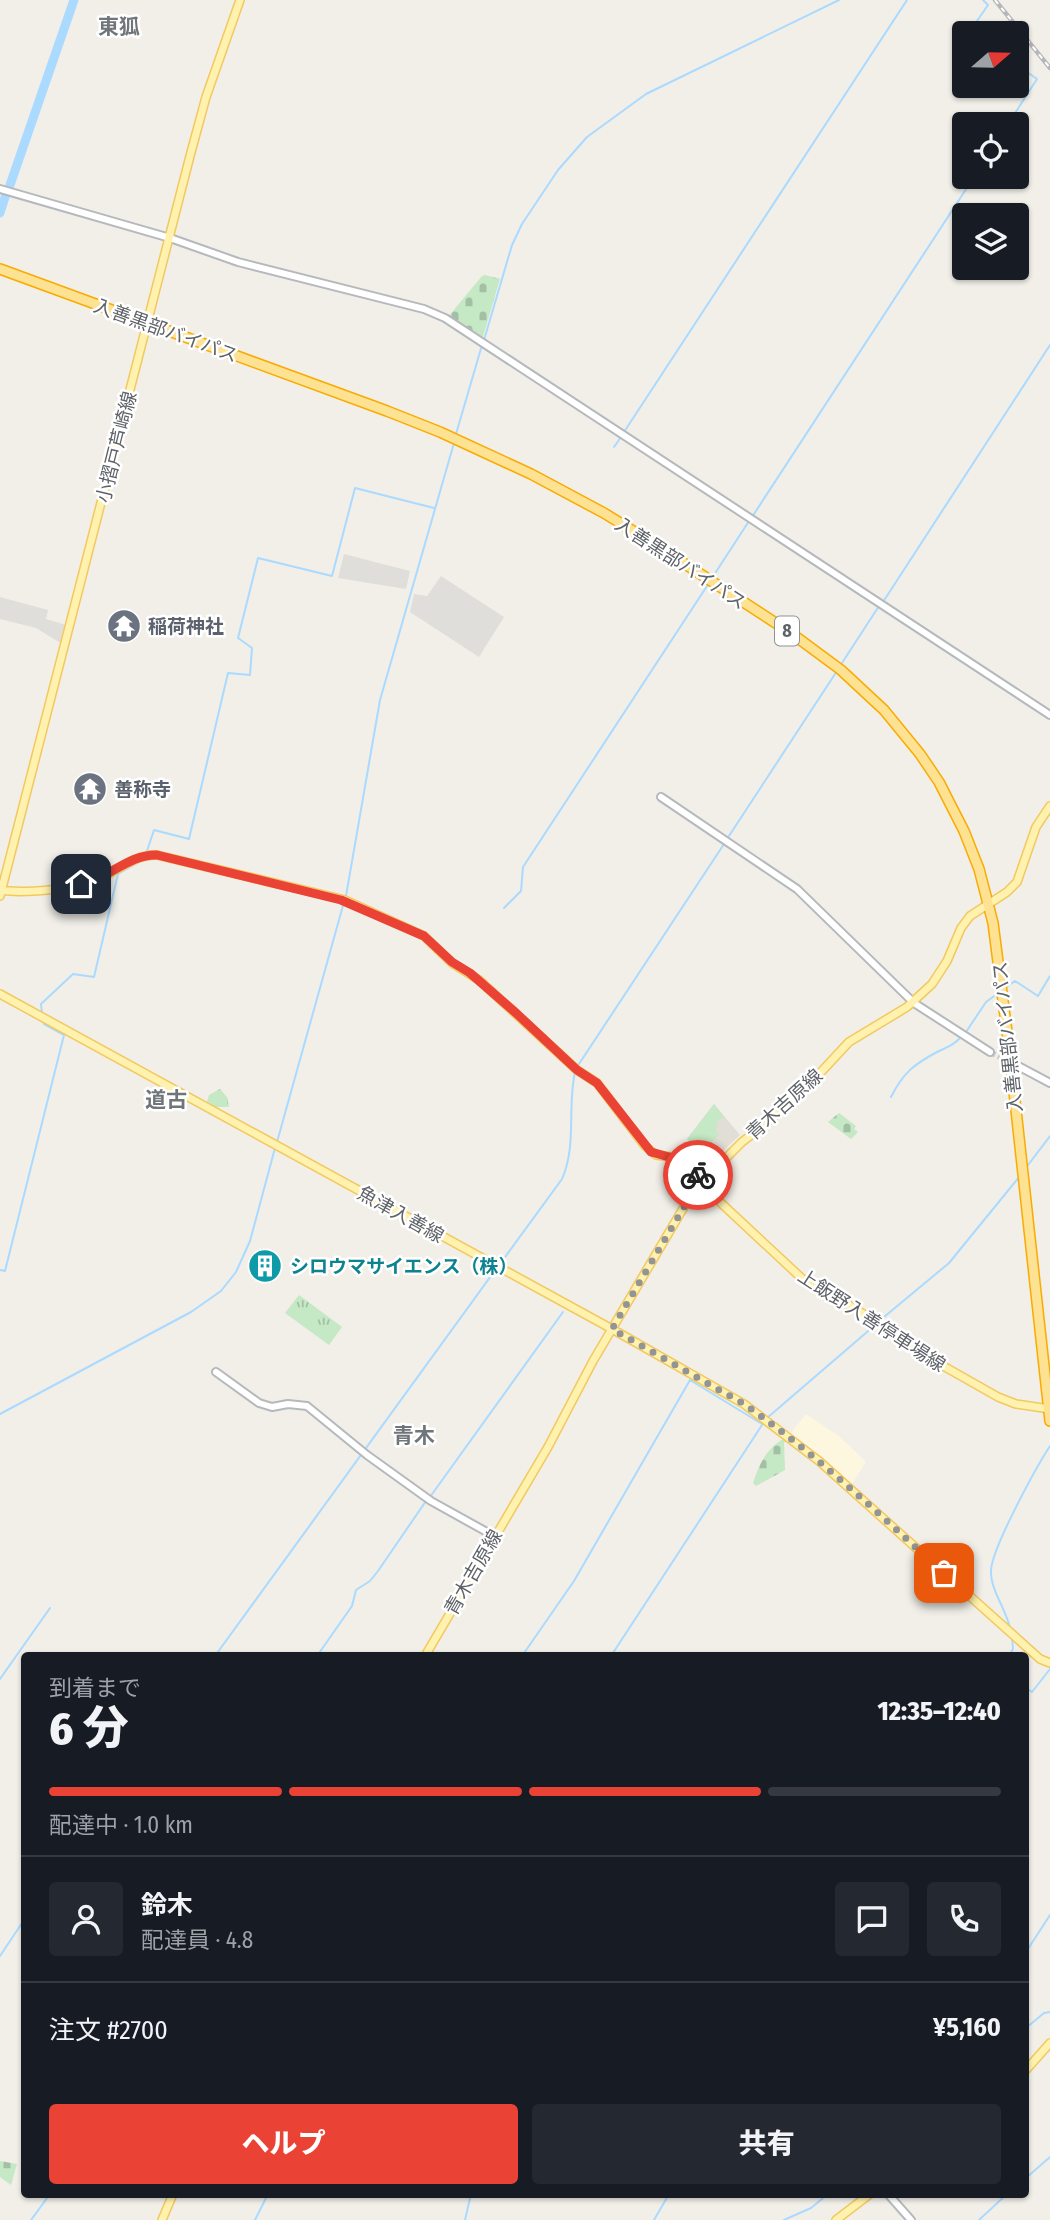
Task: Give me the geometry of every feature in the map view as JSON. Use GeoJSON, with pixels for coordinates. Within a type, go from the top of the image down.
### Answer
{"type":"FeatureCollection","features":[{"type":"Feature","properties":{"kind":"highway","name":"入善黒部バイパス"},"geometry":{"type":"LineString","coordinates":[[0,269],[429,428],[531,474],[615,520],[791,633],[864,689],[893,720],[939,782],[964,831],[989,905],[999,961],[1050,1421]]}},
{"type":"Feature","properties":{"kind":"main road","name":"小摺戸芦崎線"},"geometry":{"type":"LineString","coordinates":[[0,896],[206,97],[240,0]]}},
{"type":"Feature","properties":{"kind":"main road","name":"青木吉原線"},"geometry":{"type":"LineString","coordinates":[[427,1652],[694,1190],[821,1072],[849,1042],[914,1003],[940,973],[961,928],[970,916],[1007,892],[1017,882],[1036,827],[1050,806]]}},
{"type":"Feature","properties":{"kind":"main road","name":"上飯野入善停車場線"},"geometry":{"type":"LineString","coordinates":[[0,890],[30,892],[89,883],[137,859],[152,855],[345,901],[430,940],[452,962],[470,973],[516,1013],[577,1070],[597,1083],[651,1152],[686,1164],[722,1204],[810,1284],[855,1308],[938,1363],[999,1397],[1016,1404],[1049,1409]]}},
{"type":"Feature","properties":{"kind":"main road","name":"魚津入善線"},"geometry":{"type":"LineString","coordinates":[[0,994],[744,1404],[802,1447],[988,1614],[1040,1659],[1050,1663]]}},
{"type":"Feature","properties":{"kind":"main road"},"geometry":{"type":"LineString","coordinates":[[1029,2067],[1050,2043]]}},
{"type":"Feature","properties":{"kind":"main road"},"geometry":{"type":"LineString","coordinates":[[162,2220],[171,2198]]}},
{"type":"Feature","properties":{"kind":"main road"},"geometry":{"type":"LineString","coordinates":[[836,2220],[865,2198]]}},
{"type":"Feature","properties":{"kind":"street"},"geometry":{"type":"LineString","coordinates":[[0,189],[170,239],[234,261],[424,309],[444,318],[1050,715]]}},
{"type":"Feature","properties":{"kind":"street"},"geometry":{"type":"LineString","coordinates":[[661,797],[797,889],[914,1003],[990,1052]]}},
{"type":"Feature","properties":{"kind":"street"},"geometry":{"type":"LineString","coordinates":[[1018,1066],[1050,1083]]}},
{"type":"Feature","properties":{"kind":"street"},"geometry":{"type":"LineString","coordinates":[[216,1373],[258,1403],[272,1407],[288,1404],[307,1406],[431,1502],[494,1536]]}},
{"type":"Feature","properties":{"kind":"street"},"geometry":{"type":"LineString","coordinates":[[892,2198],[911,2220]]}},
{"type":"Feature","properties":{"kind":"shaded area"},"geometry":{"type":"Polygon","coordinates":[[[344,554],[410,571],[406,589],[338,578],[344,554]]]}},
{"type":"Feature","properties":{"kind":"shaded area"},"geometry":{"type":"Polygon","coordinates":[[[441,576],[504,617],[479,657],[410,612],[414,594],[427,596],[441,576]]]}},
{"type":"Feature","properties":{"kind":"shaded area"},"geometry":{"type":"Polygon","coordinates":[[[0,597],[48,610],[46,619],[66,625],[62,644],[36,628],[0,619],[0,597]]]}},
{"type":"Feature","properties":{"kind":"shaded area"},"geometry":{"type":"Polygon","coordinates":[[[714,1104],[740,1135],[713,1160],[687,1139],[714,1104]]]}},
{"type":"Feature","properties":{"kind":"shaded area"},"geometry":{"type":"Polygon","coordinates":[[[806,1414],[839,1436],[866,1462],[852,1484],[791,1433],[806,1414]]]}},
{"type":"Feature","properties":{"kind":"green space"},"geometry":{"type":"Polygon","coordinates":[[[485,275],[500,279],[482,340],[448,317],[485,275]]]}},
{"type":"Feature","properties":{"kind":"green space"},"geometry":{"type":"Polygon","coordinates":[[[220,1089],[227,1097],[229,1107],[215,1107],[207,1101],[209,1095],[220,1089]]]}},
{"type":"Feature","properties":{"kind":"green space"},"geometry":{"type":"Polygon","coordinates":[[[714,1104],[724,1117],[717,1121],[716,1131],[719,1134],[703,1152],[687,1139],[714,1104]]]}},
{"type":"Feature","properties":{"kind":"green space"},"geometry":{"type":"Polygon","coordinates":[[[839,1113],[856,1126],[854,1129],[858,1132],[851,1139],[828,1122],[839,1113]]]}},
{"type":"Feature","properties":{"kind":"green space"},"geometry":{"type":"Polygon","coordinates":[[[299,1295],[342,1327],[329,1345],[285,1313],[299,1295]]]}},
{"type":"Feature","properties":{"kind":"green space"},"geometry":{"type":"Polygon","coordinates":[[[783,1439],[786,1440],[785,1470],[756,1486],[753,1483],[764,1458],[783,1439]]]}},
{"type":"Feature","properties":{"kind":"green space"},"geometry":{"type":"Polygon","coordinates":[[[0,2161],[17,2164],[11,2185],[0,2177],[0,2161]]]}},
{"type":"Feature","properties":{"kind":"waterway"},"geometry":{"type":"LineString","coordinates":[[10,185],[74,0]]}},
{"type":"Feature","properties":{"kind":"waterway"},"geometry":{"type":"LineString","coordinates":[[484,340],[512,245],[522,224],[558,170],[587,137],[646,94],[839,0]]}},
{"type":"Feature","properties":{"kind":"waterway"},"geometry":{"type":"LineString","coordinates":[[624,432],[907,0]]}},
{"type":"Feature","properties":{"kind":"waterway"},"geometry":{"type":"LineString","coordinates":[[977,21],[988,5],[983,0]]}},
{"type":"Feature","properties":{"kind":"waterway"},"geometry":{"type":"LineString","coordinates":[[1029,73],[1037,79],[1029,91]]}},
{"type":"Feature","properties":{"kind":"waterway"},"geometry":{"type":"LineString","coordinates":[[1016,112],[1025,98]]}},
{"type":"Feature","properties":{"kind":"waterway"},"geometry":{"type":"LineString","coordinates":[[752,517],[966,189]]}},
{"type":"Feature","properties":{"kind":"waterway"},"geometry":{"type":"LineString","coordinates":[[0,213],[5,197]]}},
{"type":"Feature","properties":{"kind":"waterway"},"geometry":{"type":"LineString","coordinates":[[456,434],[482,345]]}},
{"type":"Feature","properties":{"kind":"waterway"},"geometry":{"type":"LineString","coordinates":[[883,602],[1050,345]]}},
{"type":"Feature","properties":{"kind":"waterway"},"geometry":{"type":"LineString","coordinates":[[614,447],[621,437]]}},
{"type":"Feature","properties":{"kind":"waterway"},"geometry":{"type":"LineString","coordinates":[[346,896],[380,700],[454,443]]}},
{"type":"Feature","properties":{"kind":"waterway"},"geometry":{"type":"LineString","coordinates":[[146,854],[154,830],[189,839],[228,673],[250,675],[252,648],[238,638],[258,558],[332,576],[355,488],[434,508]]}},
{"type":"Feature","properties":{"kind":"waterway"},"geometry":{"type":"LineString","coordinates":[[712,578],[749,521]]}},
{"type":"Feature","properties":{"kind":"waterway"},"geometry":{"type":"LineString","coordinates":[[504,908],[521,891],[523,867],[709,583]]}},
{"type":"Feature","properties":{"kind":"waterway"},"geometry":{"type":"LineString","coordinates":[[840,666],[879,606]]}},
{"type":"Feature","properties":{"kind":"waterway"},"geometry":{"type":"LineString","coordinates":[[727,839],[837,671]]}},
{"type":"Feature","properties":{"kind":"waterway"},"geometry":{"type":"LineString","coordinates":[[577,1067],[724,844]]}},
{"type":"Feature","properties":{"kind":"waterway"},"geometry":{"type":"LineString","coordinates":[[42,1014],[41,1004],[73,974],[94,977],[118,874],[144,859]]}},
{"type":"Feature","properties":{"kind":"waterway"},"geometry":{"type":"LineString","coordinates":[[277,1142],[344,902]]}},
{"type":"Feature","properties":{"kind":"waterway"},"geometry":{"type":"LineString","coordinates":[[1005,988],[1015,981],[1038,996],[1050,976]]}},
{"type":"Feature","properties":{"kind":"waterway"},"geometry":{"type":"LineString","coordinates":[[966,1032],[986,1002],[997,994]]}},
{"type":"Feature","properties":{"kind":"waterway"},"geometry":{"type":"LineString","coordinates":[[0,1270],[5,1271],[64,1035],[44,1024],[43,1020]]}},
{"type":"Feature","properties":{"kind":"waterway"},"geometry":{"type":"LineString","coordinates":[[891,1097],[910,1070],[962,1036]]}},
{"type":"Feature","properties":{"kind":"waterway"},"geometry":{"type":"LineString","coordinates":[[500,1264],[562,1179],[571,1140],[575,1072]]}},
{"type":"Feature","properties":{"kind":"waterway"},"geometry":{"type":"LineString","coordinates":[[1025,1169],[1050,1136]]}},
{"type":"Feature","properties":{"kind":"waterway"},"geometry":{"type":"LineString","coordinates":[[0,1414],[191,1312],[221,1291],[236,1272],[250,1241],[275,1148]]}},
{"type":"Feature","properties":{"kind":"waterway"},"geometry":{"type":"LineString","coordinates":[[878,1322],[949,1263],[1020,1176]]}},
{"type":"Feature","properties":{"kind":"waterway"},"geometry":{"type":"LineString","coordinates":[[218,1652],[496,1269]]}},
{"type":"Feature","properties":{"kind":"waterway"},"geometry":{"type":"LineString","coordinates":[[430,1497],[563,1312]]}},
{"type":"Feature","properties":{"kind":"waterway"},"geometry":{"type":"LineString","coordinates":[[767,1418],[874,1326]]}},
{"type":"Feature","properties":{"kind":"waterway"},"geometry":{"type":"LineString","coordinates":[[525,1652],[574,1581],[690,1380],[762,1424]]}},
{"type":"Feature","properties":{"kind":"waterway"},"geometry":{"type":"LineString","coordinates":[[614,1652],[764,1422]]}},
{"type":"Feature","properties":{"kind":"waterway"},"geometry":{"type":"LineString","coordinates":[[1010,1628],[993,1586],[993,1561],[1015,1509],[1050,1446]]}},
{"type":"Feature","properties":{"kind":"waterway"},"geometry":{"type":"LineString","coordinates":[[320,1652],[352,1606],[356,1590],[370,1581],[378,1571],[426,1501]]}},
{"type":"Feature","properties":{"kind":"waterway"},"geometry":{"type":"LineString","coordinates":[[0,1679],[50,1608]]}},
{"type":"Feature","properties":{"kind":"waterway"},"geometry":{"type":"LineString","coordinates":[[1011,1652],[1012,1637]]}},
{"type":"Feature","properties":{"kind":"waterway"},"geometry":{"type":"LineString","coordinates":[[1029,1690],[1032,1692],[1050,1669]]}},
{"type":"Feature","properties":{"kind":"waterway"},"geometry":{"type":"LineString","coordinates":[[1029,1947],[1050,1915]]}},
{"type":"Feature","properties":{"kind":"waterway"},"geometry":{"type":"LineString","coordinates":[[0,1956],[21,1924]]}},
{"type":"Feature","properties":{"kind":"waterway"},"geometry":{"type":"LineString","coordinates":[[1029,2026],[1044,2013],[1050,2012]]}},
{"type":"Feature","properties":{"kind":"waterway"},"geometry":{"type":"LineString","coordinates":[[1029,2175],[1050,2157]]}},
{"type":"Feature","properties":{"kind":"waterway"},"geometry":{"type":"LineString","coordinates":[[31,2220],[47,2198]]}},
{"type":"Feature","properties":{"kind":"waterway"},"geometry":{"type":"LineString","coordinates":[[255,2220],[266,2198]]}},
{"type":"Feature","properties":{"kind":"waterway"},"geometry":{"type":"LineString","coordinates":[[465,2220],[470,2198]]}},
{"type":"Feature","properties":{"kind":"waterway"},"geometry":{"type":"LineString","coordinates":[[654,2220],[667,2198]]}},
{"type":"Feature","properties":{"kind":"waterway"},"geometry":{"type":"LineString","coordinates":[[784,2220],[811,2208],[823,2198]]}},
{"type":"Feature","properties":{"kind":"waterway"},"geometry":{"type":"LineString","coordinates":[[979,2220],[1003,2198]]}},
{"type":"Feature","properties":{"kind":"tunnel"},"geometry":{"type":"LineString","coordinates":[[990,1052],[1013,1064]]}},
{"type":"Feature","properties":{"kind":"railway"},"geometry":{"type":"LineString","coordinates":[[995,0],[1050,68]]}},
{"type":"Feature","properties":{"kind":"way so far"},"geometry":{"type":"LineString","coordinates":[[698,1175],[701,1182],[612,1329],[764,1418],[851,1489],[944,1573]]}},
{"type":"Feature","properties":{"kind":"place","name":"稲荷神社"},"geometry":{"type":"Point","coordinates":[124,626]}},
{"type":"Feature","properties":{"kind":"place","name":"善称寺"},"geometry":{"type":"Point","coordinates":[90,789]}},
{"type":"Feature","properties":{"kind":"place","name":"シロウマサイエンス（株）"},"geometry":{"type":"Point","coordinates":[265,1266]}},
{"type":"Feature","properties":{"kind":"district","name":"東狐"},"geometry":{"type":"Point","coordinates":[119,27]}},
{"type":"Feature","properties":{"kind":"district","name":"道古"},"geometry":{"type":"Point","coordinates":[166,1100]}},
{"type":"Feature","properties":{"kind":"district","name":"青木"},"geometry":{"type":"Point","coordinates":[414,1436]}},
{"type":"Feature","properties":{"kind":"route"},"geometry":{"type":"LineString","coordinates":[[81,884],[101,878],[146,855],[157,855],[341,900],[417,932],[430,940],[459,968],[470,973],[577,1070],[597,1083],[651,1152],[680,1160],[698,1175]]}}]}
